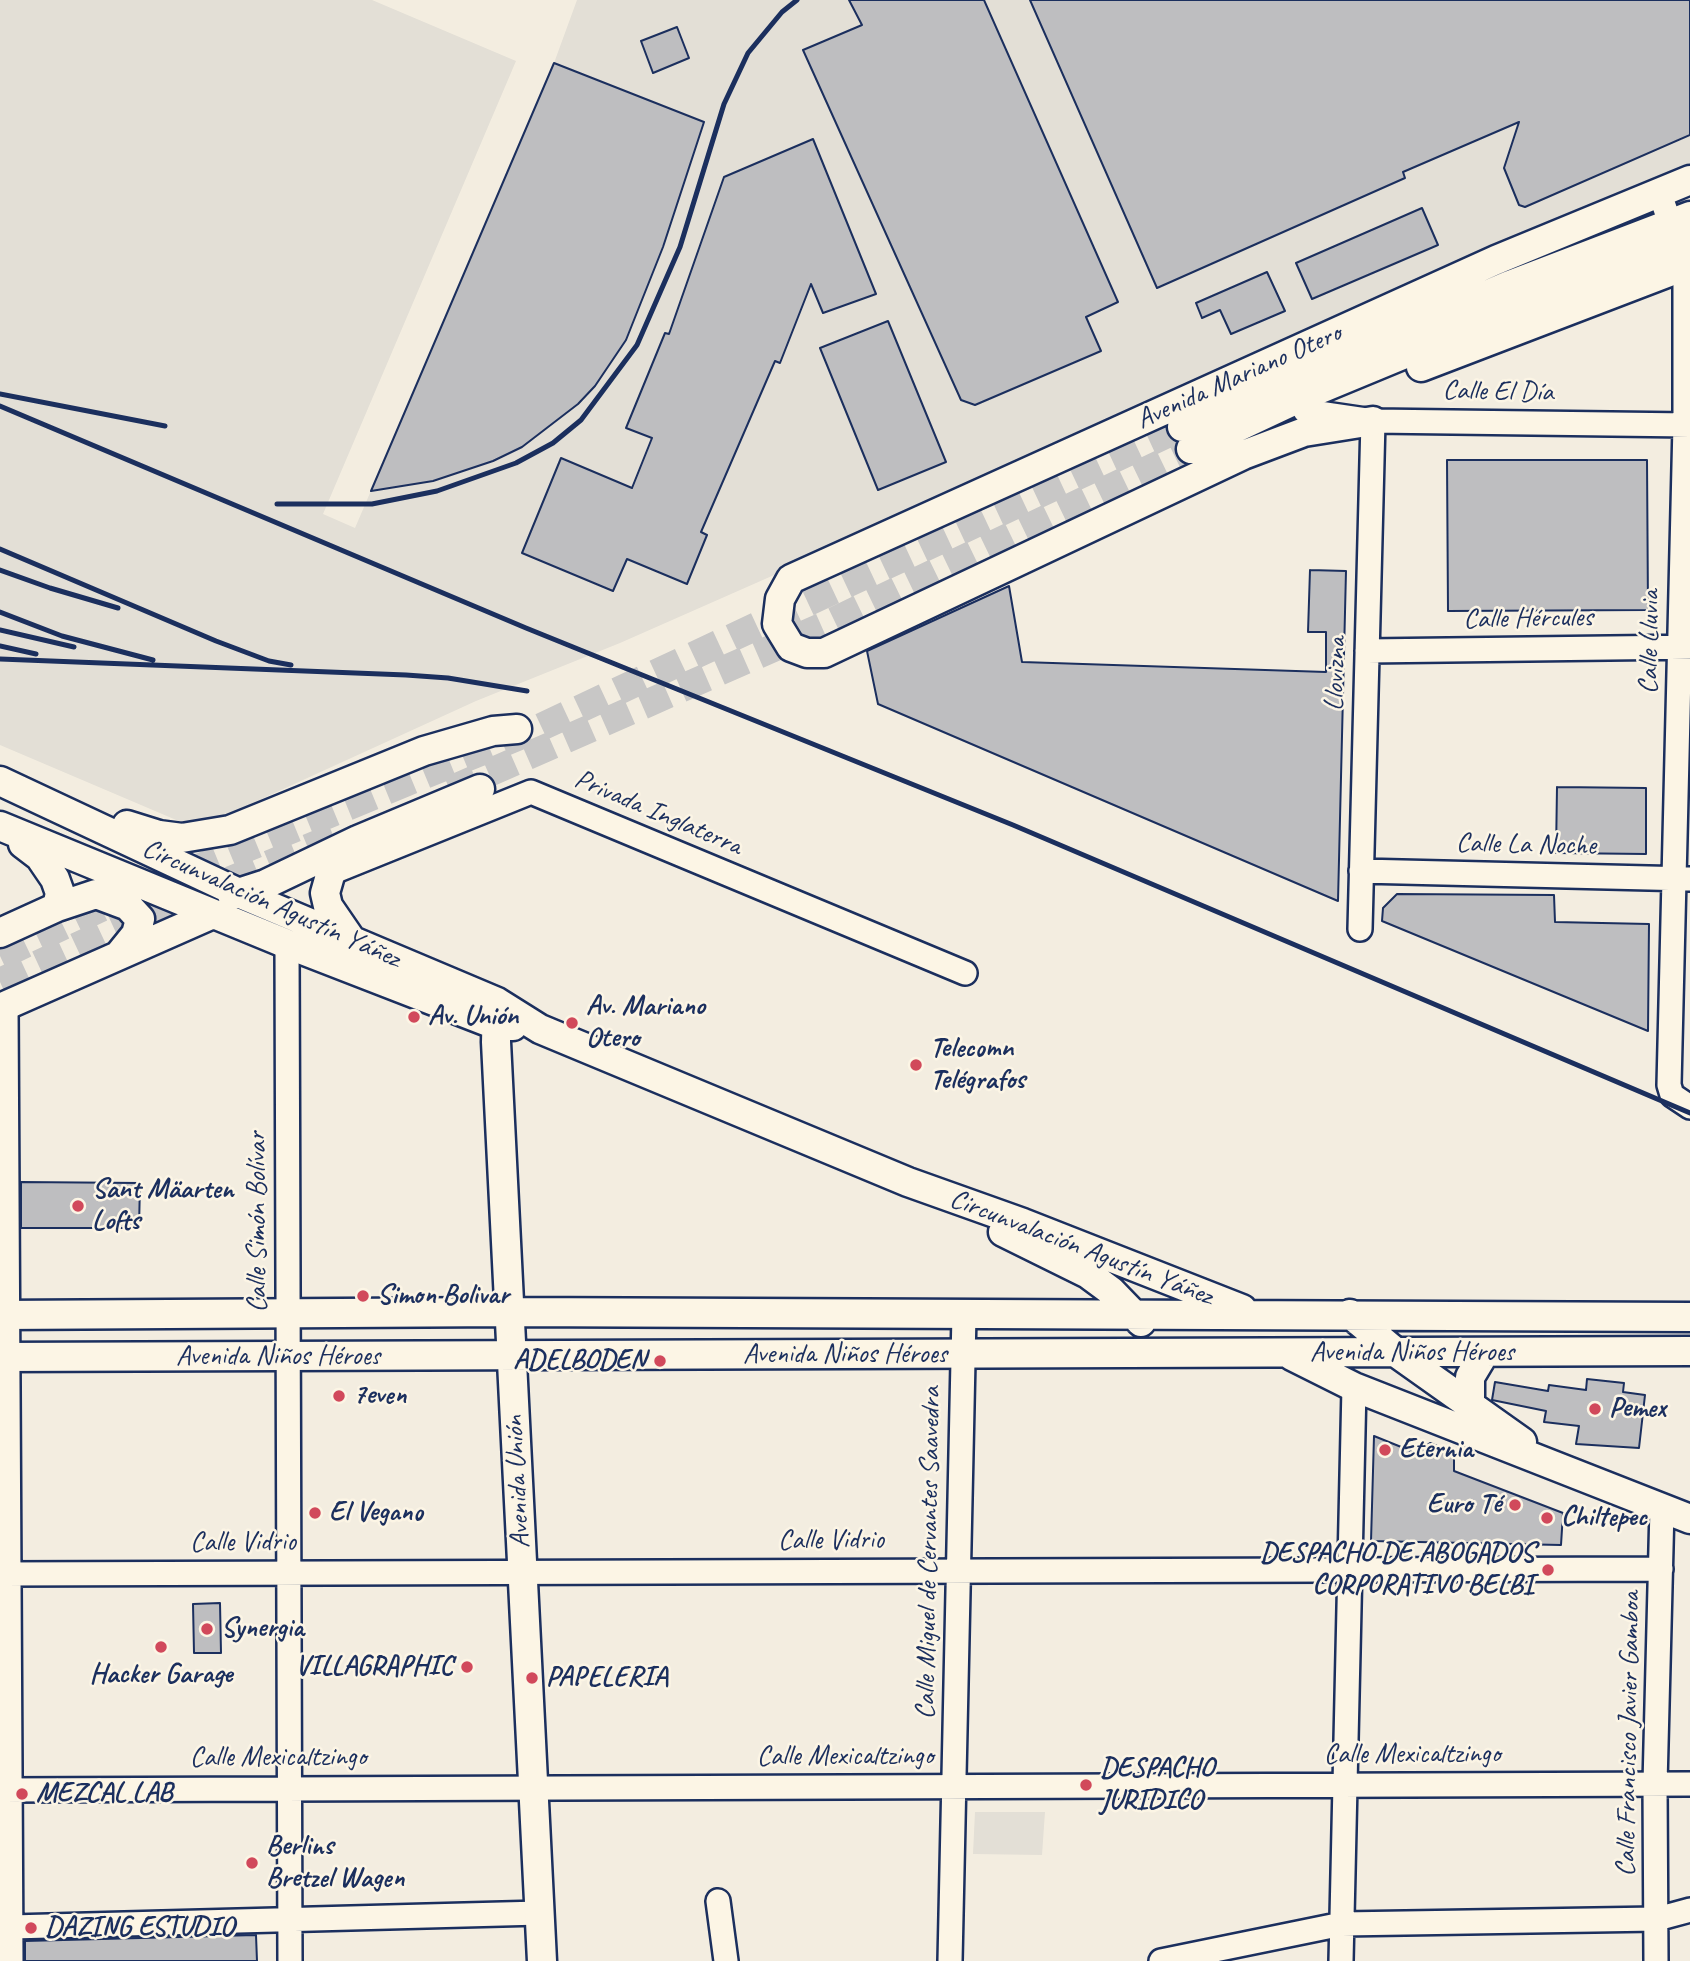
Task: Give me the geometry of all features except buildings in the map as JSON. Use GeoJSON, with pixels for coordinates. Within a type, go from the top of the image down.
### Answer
{"type":"FeatureCollection","features":[{"type":"Feature","properties":{"kind":"main road","name":"Avenida Mariano Otero"},"geometry":{"type":"LineString","coordinates":[[1373,421],[1304,432],[1243,455],[824,653],[799,651],[782,636],[777,624],[778,607],[792,579],[1496,260],[1673,188]]}},
{"type":"Feature","properties":{"kind":"main road","name":"Avenida Mariano Otero"},"geometry":{"type":"LineString","coordinates":[[1685,238],[1305,411],[1193,439],[1308,394],[1685,238]]}},
{"type":"Feature","properties":{"kind":"main road"},"geometry":{"type":"LineString","coordinates":[[26,793],[159,835],[182,838],[206,835],[230,830],[424,751],[493,731],[517,729]]}},
{"type":"Feature","properties":{"kind":"main road","name":"Circunvalación Agustín Yáñez"},"geometry":{"type":"LineString","coordinates":[[0,782],[241,894],[352,941],[497,1013]]}},
{"type":"Feature","properties":{"kind":"main road"},"geometry":{"type":"LineString","coordinates":[[90,865],[133,868],[161,881],[207,893],[241,894],[358,840],[480,789]]}},
{"type":"Feature","properties":{"kind":"main road"},"geometry":{"type":"LineString","coordinates":[[0,828],[48,866],[61,893],[57,907]]}},
{"type":"Feature","properties":{"kind":"main road","name":"Circunvalación Agustín Yáñez"},"geometry":{"type":"LineString","coordinates":[[0,828],[287,944],[540,1029],[908,1182],[1023,1223],[1254,1314]]}},
{"type":"Feature","properties":{"kind":"main road"},"geometry":{"type":"LineString","coordinates":[[352,941],[328,906],[325,892],[328,874],[358,840]]}},
{"type":"Feature","properties":{"kind":"main road"},"geometry":{"type":"LineString","coordinates":[[0,933],[57,907],[96,894],[136,912],[140,926],[119,955]]}},
{"type":"Feature","properties":{"kind":"main road"},"geometry":{"type":"LineString","coordinates":[[3,1007],[213,914]]}},
{"type":"Feature","properties":{"kind":"main road","name":"Avenida Unión"},"geometry":{"type":"LineString","coordinates":[[497,1013],[542,1961]]}},
{"type":"Feature","properties":{"kind":"main road","name":"Circunvalación Agustín Yáñez"},"geometry":{"type":"LineString","coordinates":[[908,1182],[1088,1274],[1136,1315],[1168,1353]]}},
{"type":"Feature","properties":{"kind":"main road","name":"Avenida Niños Héroes"},"geometry":{"type":"LineString","coordinates":[[4,1315],[510,1312],[1690,1317]]}},
{"type":"Feature","properties":{"kind":"main road"},"geometry":{"type":"LineString","coordinates":[[1350,1314],[1398,1354],[1550,1462]]}},
{"type":"Feature","properties":{"kind":"main road","name":"Avenida Niños Héroes"},"geometry":{"type":"LineString","coordinates":[[4,1357],[1690,1351]]}},
{"type":"Feature","properties":{"kind":"main road"},"geometry":{"type":"LineString","coordinates":[[1470,1405],[1470,1377],[1485,1352]]}},
{"type":"Feature","properties":{"kind":"main road"},"geometry":{"type":"LineString","coordinates":[[1286,1353],[1354,1387],[1690,1519]]}},
{"type":"Feature","properties":{"kind":"street"},"geometry":{"type":"LineString","coordinates":[[1673,188],[1685,238]]}},
{"type":"Feature","properties":{"kind":"street","name":"Calle Lluvia"},"geometry":{"type":"LineString","coordinates":[[1681,1101],[1669,1085],[1683,879],[1687,425],[1685,238]]}},
{"type":"Feature","properties":{"kind":"street","name":"Calle El Día"},"geometry":{"type":"LineString","coordinates":[[1305,411],[1373,421],[1687,425]]}},
{"type":"Feature","properties":{"kind":"street","name":"Llovizna"},"geometry":{"type":"LineString","coordinates":[[1360,929],[1373,421]]}},
{"type":"Feature","properties":{"kind":"street","name":"Calle Hércules"},"geometry":{"type":"LineString","coordinates":[[1367,651],[1685,647]]}},
{"type":"Feature","properties":{"kind":"street","name":"Privada Inglaterra"},"geometry":{"type":"LineString","coordinates":[[328,874],[531,792],[965,973]]}},
{"type":"Feature","properties":{"kind":"street","name":"Calle La Noche"},"geometry":{"type":"LineString","coordinates":[[1361,871],[1683,879]]}},
{"type":"Feature","properties":{"kind":"street","name":"Calle Simón Bolívar"},"geometry":{"type":"LineString","coordinates":[[287,944],[290,1961]]}},
{"type":"Feature","properties":{"kind":"street"},"geometry":{"type":"LineString","coordinates":[[3,1007],[5,1790],[11,1961]]}},
{"type":"Feature","properties":{"kind":"street","name":"Calle Miguel de Cervantes Saavedra"},"geometry":{"type":"LineString","coordinates":[[950,1961],[964,1314]]}},
{"type":"Feature","properties":{"kind":"street"},"geometry":{"type":"LineString","coordinates":[[1628,1352],[1690,1362]]}},
{"type":"Feature","properties":{"kind":"street"},"geometry":{"type":"LineString","coordinates":[[1341,1961],[1354,1387]]}},
{"type":"Feature","properties":{"kind":"street","name":"Calle Francisco Javier Gamboa"},"geometry":{"type":"LineString","coordinates":[[1656,1961],[1656,1784],[1662,1508]]}},
{"type":"Feature","properties":{"kind":"street","name":"Calle Vidrio"},"geometry":{"type":"LineString","coordinates":[[4,1574],[1661,1569]]}},
{"type":"Feature","properties":{"kind":"street","name":"Calle Mexicaltzingo"},"geometry":{"type":"LineString","coordinates":[[5,1790],[1690,1784]]}},
{"type":"Feature","properties":{"kind":"street"},"geometry":{"type":"LineString","coordinates":[[718,1901],[726,1961]]}},
{"type":"Feature","properties":{"kind":"street"},"geometry":{"type":"LineString","coordinates":[[1161,1961],[1342,1924],[1657,1919],[1690,1910]]}},
{"type":"Feature","properties":{"kind":"street"},"geometry":{"type":"LineString","coordinates":[[11,1927],[540,1913]]}},
{"type":"Feature","properties":{"kind":"shaded area"},"geometry":{"type":"Polygon","coordinates":[[[0,0],[372,0],[516,61],[323,514],[355,528],[554,63],[577,0],[1690,0],[1690,171],[620,643],[476,701],[211,822],[188,825],[0,745],[0,0]]]}},
{"type":"Feature","properties":{"kind":"shaded area"},"geometry":{"type":"Polygon","coordinates":[[[975,1812],[1045,1812],[1042,1855],[973,1854],[975,1812]]]}},
{"type":"Feature","properties":{"kind":"tunnel"},"geometry":{"type":"LineString","coordinates":[[0,956],[103,907],[539,728],[1182,427]]}},
{"type":"Feature","properties":{"kind":"tunnel"},"geometry":{"type":"LineString","coordinates":[[450,790],[828,624],[1191,449]]}},
{"type":"Feature","properties":{"kind":"tunnel"},"geometry":{"type":"LineString","coordinates":[[0,982],[125,924],[344,833]]}},
{"type":"Feature","properties":{"kind":"railway"},"geometry":{"type":"LineString","coordinates":[[277,504],[372,504],[437,491],[516,463],[553,443],[581,420],[637,345],[680,247],[724,104],[748,53],[782,12],[797,0]]}},
{"type":"Feature","properties":{"kind":"railway"},"geometry":{"type":"LineString","coordinates":[[0,394],[165,426]]}},
{"type":"Feature","properties":{"kind":"railway"},"geometry":{"type":"LineString","coordinates":[[0,406],[526,628],[1013,825],[1690,1113]]}},
{"type":"Feature","properties":{"kind":"railway"},"geometry":{"type":"LineString","coordinates":[[0,549],[216,641],[269,661],[291,665]]}},
{"type":"Feature","properties":{"kind":"railway"},"geometry":{"type":"LineString","coordinates":[[0,570],[118,608]]}},
{"type":"Feature","properties":{"kind":"railway"},"geometry":{"type":"LineString","coordinates":[[0,612],[62,636],[153,660]]}},
{"type":"Feature","properties":{"kind":"railway"},"geometry":{"type":"LineString","coordinates":[[0,630],[74,647]]}},
{"type":"Feature","properties":{"kind":"railway"},"geometry":{"type":"LineString","coordinates":[[0,646],[36,654]]}},
{"type":"Feature","properties":{"kind":"railway"},"geometry":{"type":"LineString","coordinates":[[0,659],[406,675],[448,678],[527,691]]}},
{"type":"Feature","properties":{"kind":"place","name":"Av. Unión"},"geometry":{"type":"Point","coordinates":[414,1017]}},
{"type":"Feature","properties":{"kind":"place","name":"Av. Mariano Otero"},"geometry":{"type":"Point","coordinates":[572,1023]}},
{"type":"Feature","properties":{"kind":"place","name":"Telecomn Telégrafos"},"geometry":{"type":"Point","coordinates":[916,1065]}},
{"type":"Feature","properties":{"kind":"place","name":"Sant Mäarten Lofts"},"geometry":{"type":"Point","coordinates":[78,1206]}},
{"type":"Feature","properties":{"kind":"place","name":"Simon Bolivar"},"geometry":{"type":"Point","coordinates":[363,1296]}},
{"type":"Feature","properties":{"kind":"place","name":"ADELBODEN"},"geometry":{"type":"Point","coordinates":[660,1361]}},
{"type":"Feature","properties":{"kind":"place","name":"7even"},"geometry":{"type":"Point","coordinates":[339,1396]}},
{"type":"Feature","properties":{"kind":"place","name":"Pemex"},"geometry":{"type":"Point","coordinates":[1595,1409]}},
{"type":"Feature","properties":{"kind":"place","name":"Eternia"},"geometry":{"type":"Point","coordinates":[1385,1450]}},
{"type":"Feature","properties":{"kind":"place","name":"Euro Té"},"geometry":{"type":"Point","coordinates":[1515,1505]}},
{"type":"Feature","properties":{"kind":"place","name":"El Vegano"},"geometry":{"type":"Point","coordinates":[315,1513]}},
{"type":"Feature","properties":{"kind":"place","name":"Chiltepec"},"geometry":{"type":"Point","coordinates":[1547,1518]}},
{"type":"Feature","properties":{"kind":"place","name":"DESPACHO DE ABOGADOS CORPORATIVO BELBI"},"geometry":{"type":"Point","coordinates":[1548,1570]}},
{"type":"Feature","properties":{"kind":"place","name":"Synergia"},"geometry":{"type":"Point","coordinates":[207,1629]}},
{"type":"Feature","properties":{"kind":"place","name":"Hacker Garage"},"geometry":{"type":"Point","coordinates":[161,1647]}},
{"type":"Feature","properties":{"kind":"place","name":"VILLAGRAPHIC"},"geometry":{"type":"Point","coordinates":[467,1667]}},
{"type":"Feature","properties":{"kind":"place","name":"PAPELERIA"},"geometry":{"type":"Point","coordinates":[532,1678]}},
{"type":"Feature","properties":{"kind":"place","name":"DESPACHO JURIDICO"},"geometry":{"type":"Point","coordinates":[1086,1785]}},
{"type":"Feature","properties":{"kind":"place","name":"MEZCAL LAB"},"geometry":{"type":"Point","coordinates":[22,1794]}},
{"type":"Feature","properties":{"kind":"place","name":"Berlins Bretzel Wagen"},"geometry":{"type":"Point","coordinates":[252,1863]}},
{"type":"Feature","properties":{"kind":"place","name":"DAZING ESTUDIO"},"geometry":{"type":"Point","coordinates":[31,1928]}}]}
